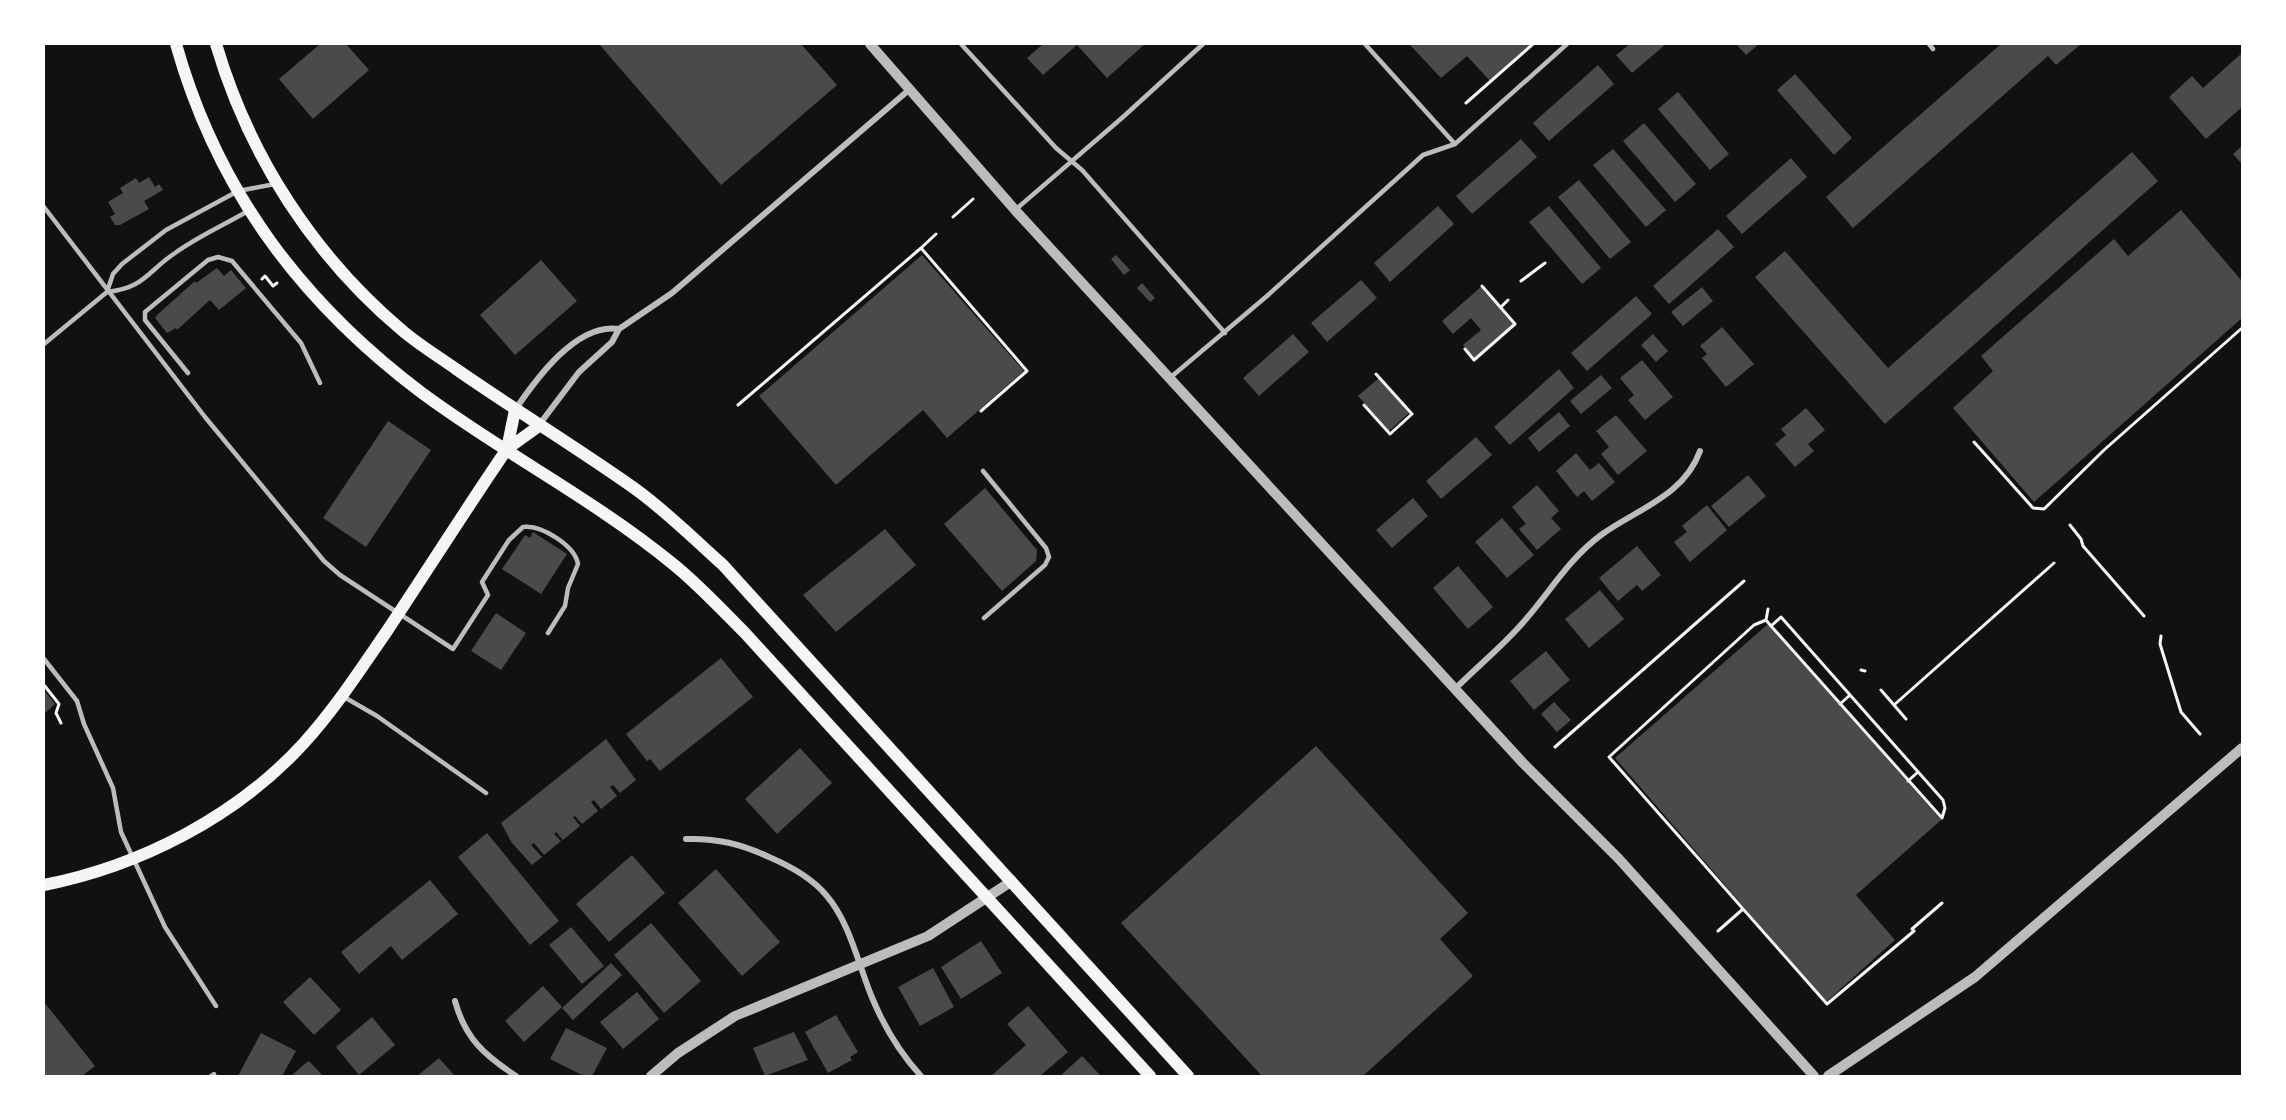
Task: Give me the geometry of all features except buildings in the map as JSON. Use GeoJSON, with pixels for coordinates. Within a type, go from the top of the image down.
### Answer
{"type":"FeatureCollection","features":[{"type":"Feature","properties":{"kind":"main road"},"geometry":{"type":"LineString","coordinates":[[176,44],[205,126],[238,191],[300,282],[366,348],[423,393],[649,545],[695,582],[745,633],[1150,1077]]}},
{"type":"Feature","properties":{"kind":"main road"},"geometry":{"type":"LineString","coordinates":[[216,44],[227,80],[275,184],[339,270],[405,333],[664,511],[723,566],[1188,1077]]}},
{"type":"Feature","properties":{"kind":"main road"},"geometry":{"type":"LineString","coordinates":[[507,449],[515,410]]}},
{"type":"Feature","properties":{"kind":"main road"},"geometry":{"type":"LineString","coordinates":[[44,885],[84,876],[134,858],[196,828],[255,788],[301,746],[343,696],[507,449],[539,426]]}},
{"type":"Feature","properties":{"kind":"street"},"geometry":{"type":"LineString","coordinates":[[870,44],[1015,210],[1523,762],[1627,868],[1814,1077]]}},
{"type":"Feature","properties":{"kind":"street"},"geometry":{"type":"LineString","coordinates":[[539,426],[579,372],[612,342],[619,329],[672,293],[910,89]]}},
{"type":"Feature","properties":{"kind":"street"},"geometry":{"type":"LineString","coordinates":[[515,410],[555,358],[605,326],[619,329]]}},
{"type":"Feature","properties":{"kind":"street"},"geometry":{"type":"LineString","coordinates":[[1456,688],[1519,627],[1572,561],[1601,536],[1670,493],[1690,472],[1700,451]]}},
{"type":"Feature","properties":{"kind":"street"},"geometry":{"type":"LineString","coordinates":[[1828,1077],[1975,977],[2242,748]]}},
{"type":"Feature","properties":{"kind":"street"},"geometry":{"type":"LineString","coordinates":[[686,838],[716,838],[750,848],[806,877],[826,894],[836,909],[889,1032],[903,1056],[921,1077]]}},
{"type":"Feature","properties":{"kind":"street"},"geometry":{"type":"LineString","coordinates":[[651,1077],[678,1053],[735,1016],[928,936],[1012,881]]}},
{"type":"Feature","properties":{"kind":"street"},"geometry":{"type":"LineString","coordinates":[[455,1001],[461,1021],[471,1039],[516,1077]]}},
{"type":"Feature","properties":{"kind":"lane"},"geometry":{"type":"LineString","coordinates":[[961,44],[1056,148],[1071,160],[1225,333]]}},
{"type":"Feature","properties":{"kind":"lane"},"geometry":{"type":"LineString","coordinates":[[1015,210],[1203,44]]}},
{"type":"Feature","properties":{"kind":"lane"},"geometry":{"type":"LineString","coordinates":[[1365,44],[1455,144]]}},
{"type":"Feature","properties":{"kind":"lane"},"geometry":{"type":"LineString","coordinates":[[1171,377],[1225,333],[1423,155],[1455,144],[1567,44]]}},
{"type":"Feature","properties":{"kind":"lane"},"geometry":{"type":"LineString","coordinates":[[1929,44],[1933,49]]}},
{"type":"Feature","properties":{"kind":"lane"},"geometry":{"type":"LineString","coordinates":[[44,344],[107,292],[113,274],[122,264],[166,230],[238,191],[275,184]]}},
{"type":"Feature","properties":{"kind":"lane"},"geometry":{"type":"LineString","coordinates":[[44,207],[205,417],[324,561],[340,575],[453,649],[488,595],[482,582],[517,530],[529,526],[536,527],[575,553],[578,564],[568,588],[565,606],[548,633]]}},
{"type":"Feature","properties":{"kind":"lane"},"geometry":{"type":"LineString","coordinates":[[107,292],[126,290],[140,283],[175,253],[249,210]]}},
{"type":"Feature","properties":{"kind":"lane"},"geometry":{"type":"LineString","coordinates":[[188,373],[145,320],[145,312],[205,263],[221,258],[232,261],[301,343],[320,383]]}},
{"type":"Feature","properties":{"kind":"lane"},"geometry":{"type":"LineString","coordinates":[[983,471],[1046,548],[1049,557],[1045,565],[984,618]]}},
{"type":"Feature","properties":{"kind":"lane"},"geometry":{"type":"LineString","coordinates":[[44,659],[77,701],[84,724],[113,788],[121,832],[165,927],[216,1006]]}},
{"type":"Feature","properties":{"kind":"lane"},"geometry":{"type":"LineString","coordinates":[[343,696],[377,716],[486,793]]}},
{"type":"Feature","properties":{"kind":"path"},"geometry":{"type":"LineString","coordinates":[[1466,103],[1533,44]]}},
{"type":"Feature","properties":{"kind":"path"},"geometry":{"type":"LineString","coordinates":[[953,217],[973,199]]}},
{"type":"Feature","properties":{"kind":"path"},"geometry":{"type":"LineString","coordinates":[[738,405],[936,234]]}},
{"type":"Feature","properties":{"kind":"path"},"geometry":{"type":"LineString","coordinates":[[921,248],[1027,371],[981,411]]}},
{"type":"Feature","properties":{"kind":"path"},"geometry":{"type":"LineString","coordinates":[[1521,281],[1545,263]]}},
{"type":"Feature","properties":{"kind":"path"},"geometry":{"type":"LineString","coordinates":[[260,281],[265,276],[273,286],[277,283]]}},
{"type":"Feature","properties":{"kind":"path"},"geometry":{"type":"LineString","coordinates":[[1465,349],[1474,360],[1515,324],[1482,285]]}},
{"type":"Feature","properties":{"kind":"path"},"geometry":{"type":"LineString","coordinates":[[1501,307],[1508,300]]}},
{"type":"Feature","properties":{"kind":"path"},"geometry":{"type":"LineString","coordinates":[[1974,442],[2033,508],[2044,509],[2104,450],[2242,328]]}},
{"type":"Feature","properties":{"kind":"path"},"geometry":{"type":"LineString","coordinates":[[1364,405],[1390,434],[1412,414],[1376,374]]}},
{"type":"Feature","properties":{"kind":"path"},"geometry":{"type":"LineString","coordinates":[[2070,525],[2081,539],[2083,546],[2144,616]]}},
{"type":"Feature","properties":{"kind":"path"},"geometry":{"type":"LineString","coordinates":[[2076,543],[2081,539]]}},
{"type":"Feature","properties":{"kind":"path"},"geometry":{"type":"LineString","coordinates":[[1894,705],[2054,563]]}},
{"type":"Feature","properties":{"kind":"path"},"geometry":{"type":"LineString","coordinates":[[1555,747],[1744,581]]}},
{"type":"Feature","properties":{"kind":"path"},"geometry":{"type":"LineString","coordinates":[[1766,620],[1768,609]]}},
{"type":"Feature","properties":{"kind":"path"},"geometry":{"type":"LineString","coordinates":[[1766,620],[1771,626],[1908,781],[1942,818],[1945,808],[1943,800],[1781,617],[1771,626]]}},
{"type":"Feature","properties":{"kind":"path"},"geometry":{"type":"LineString","coordinates":[[1766,620],[1754,625],[1609,757],[1827,1004],[1914,931],[1912,929],[1942,903]]}},
{"type":"Feature","properties":{"kind":"path"},"geometry":{"type":"LineString","coordinates":[[2161,636],[2160,644],[2181,712],[2200,734]]}},
{"type":"Feature","properties":{"kind":"path"},"geometry":{"type":"LineString","coordinates":[[44,685],[59,704],[56,713],[61,723]]}},
{"type":"Feature","properties":{"kind":"path"},"geometry":{"type":"LineString","coordinates":[[1881,690],[1906,719]]}},
{"type":"Feature","properties":{"kind":"path"},"geometry":{"type":"LineString","coordinates":[[1840,704],[1850,695]]}},
{"type":"Feature","properties":{"kind":"path"},"geometry":{"type":"LineString","coordinates":[[1908,781],[1918,772]]}},
{"type":"Feature","properties":{"kind":"path"},"geometry":{"type":"LineString","coordinates":[[1718,931],[1743,909]]}}]}
